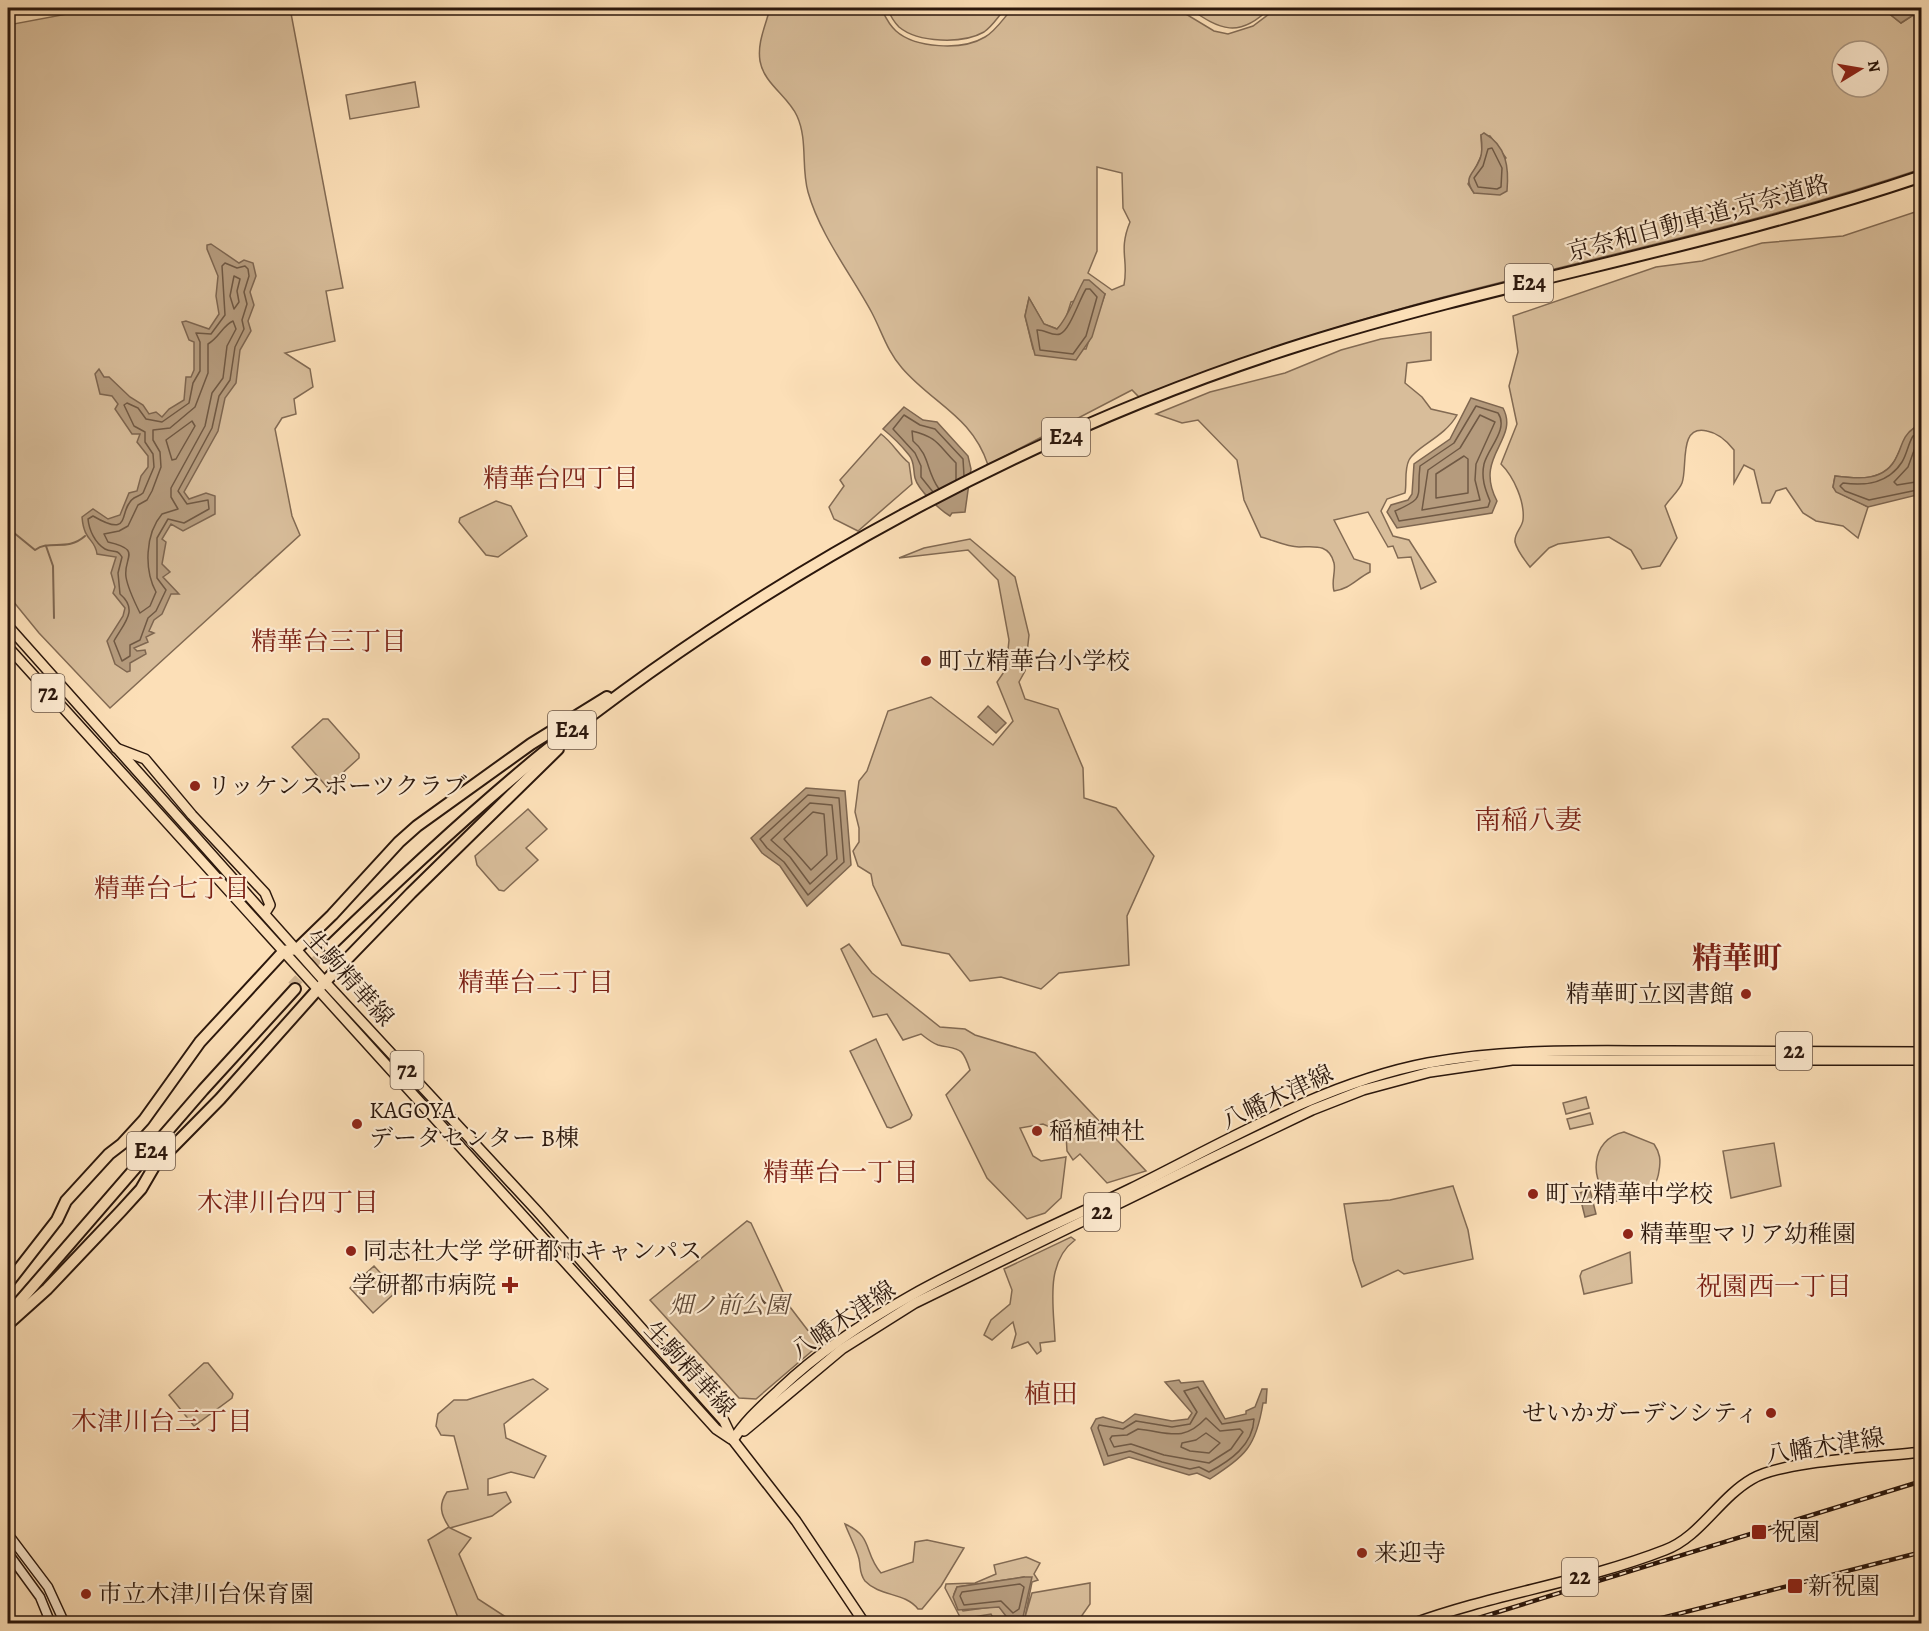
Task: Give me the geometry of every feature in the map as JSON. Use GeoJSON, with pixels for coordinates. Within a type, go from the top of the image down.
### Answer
{"type":"FeatureCollection","features":[{"type":"Feature","properties":{"kind":"highway","name":"京奈和自動車道;京奈道路"},"geometry":{"type":"LineString","coordinates":[[843,550],[649,678],[562,744],[432,853],[331,949],[424,854],[509,781],[680,652],[776,588],[843,550],[920,508],[992,471],[1142,404],[1181,393],[1353,334],[1406,318],[1768,229],[1922,178]]}},
{"type":"Feature","properties":{"kind":"highway"},"geometry":{"type":"LineString","coordinates":[[8,1283],[57,1220],[66,1201],[144,1120],[200,1042],[284,951],[297,949],[399,842],[417,826],[553,729],[680,652]]}},
{"type":"Feature","properties":{"kind":"highway"},"geometry":{"type":"LineString","coordinates":[[8,1324],[47,1289],[122,1211],[141,1190],[155,1165],[220,1099],[321,985],[562,744]]}},
{"type":"Feature","properties":{"kind":"highway","name":"E24"},"geometry":{"type":"LineString","coordinates":[[8,1309],[294,987],[8,1315]]}},
{"type":"Feature","properties":{"kind":"main road","name":"生駒精華線"},"geometry":{"type":"LineString","coordinates":[[8,626],[297,949],[335,1011],[716,1429],[733,1440]]}},
{"type":"Feature","properties":{"kind":"main road","name":"生駒精華線"},"geometry":{"type":"LineString","coordinates":[[8,647],[284,951],[321,985]]}},
{"type":"Feature","properties":{"kind":"main road"},"geometry":{"type":"LineString","coordinates":[[116,748],[145,759],[269,899],[270,904],[265,914]]}},
{"type":"Feature","properties":{"kind":"main road"},"geometry":{"type":"LineString","coordinates":[[195,834],[213,837]]}},
{"type":"Feature","properties":{"kind":"main road","name":"八幡木津線"},"geometry":{"type":"LineString","coordinates":[[733,1440],[745,1422],[804,1366],[864,1323],[929,1287],[1193,1158],[1306,1103],[1361,1081],[1428,1063],[1512,1052],[1922,1052]]}},
{"type":"Feature","properties":{"kind":"main road","name":"八幡木津線"},"geometry":{"type":"LineString","coordinates":[[733,1440],[842,1349],[868,1331],[933,1294],[1337,1099],[1430,1072],[1489,1062],[1532,1059],[1922,1060]]}},
{"type":"Feature","properties":{"kind":"main road"},"geometry":{"type":"LineString","coordinates":[[733,1440],[796,1521],[865,1623]]}},
{"type":"Feature","properties":{"kind":"main road","name":"八幡木津線"},"geometry":{"type":"LineString","coordinates":[[1412,1623],[1617,1567],[1669,1549],[1686,1538],[1728,1495],[1765,1473],[1822,1463],[1922,1452]]}},
{"type":"Feature","properties":{"kind":"main road"},"geometry":{"type":"LineString","coordinates":[[8,1534],[48,1587],[64,1623]]}},
{"type":"Feature","properties":{"kind":"main road"},"geometry":{"type":"LineString","coordinates":[[8,1553],[40,1597],[51,1623]]}},
{"type":"Feature","properties":{"kind":"green space"},"geometry":{"type":"Polygon","coordinates":[[[99,8],[290,8],[343,288],[326,291],[335,341],[285,353],[310,369],[313,387],[294,399],[296,414],[282,418],[275,429],[292,516],[300,535],[110,708],[39,633],[8,595],[8,190],[10,189],[8,175],[8,25],[99,8]]]}},
{"type":"Feature","properties":{"kind":"green space"},"geometry":{"type":"Polygon","coordinates":[[[770,8],[881,8],[891,26],[904,37],[939,46],[964,44],[985,37],[1013,8],[1176,8],[1214,31],[1228,34],[1253,26],[1277,8],[1882,8],[1901,23],[1921,10],[1921,169],[1732,225],[1477,288],[1379,315],[1241,359],[1139,397],[1132,390],[988,465],[981,448],[962,422],[897,362],[872,313],[820,224],[806,183],[800,125],[793,109],[762,69],[759,54],[770,8]],[[1481,135],[1482,154],[1468,184],[1474,193],[1506,158],[1490,136],[1481,135]],[[1097,167],[1097,251],[1088,273],[1112,290],[1124,285],[1124,248],[1130,222],[1123,208],[1122,173],[1097,167]],[[1105,294],[1071,302],[1065,321],[1057,329],[1044,324],[1029,298],[1025,316],[1033,349],[1086,349],[1105,294]]]}},
{"type":"Feature","properties":{"kind":"green space"},"geometry":{"type":"Polygon","coordinates":[[[887,8],[1006,8],[984,32],[965,39],[941,40],[907,32],[897,25],[887,8]]]}},
{"type":"Feature","properties":{"kind":"green space"},"geometry":{"type":"Polygon","coordinates":[[[1189,8],[1270,8],[1249,24],[1230,28],[1210,22],[1189,8]]]}},
{"type":"Feature","properties":{"kind":"green space"},"geometry":{"type":"Polygon","coordinates":[[[415,82],[419,107],[350,119],[346,95],[415,82]]]}},
{"type":"Feature","properties":{"kind":"green space"},"geometry":{"type":"Polygon","coordinates":[[[1921,210],[1921,428],[1914,428],[1892,464],[1878,475],[1862,478],[1835,476],[1833,487],[1837,491],[1868,507],[1858,538],[1843,526],[1816,521],[1803,513],[1786,488],[1776,491],[1770,503],[1762,503],[1754,470],[1744,465],[1734,483],[1734,450],[1715,434],[1698,431],[1688,440],[1682,483],[1665,506],[1677,538],[1660,566],[1642,569],[1631,550],[1609,537],[1558,544],[1549,548],[1530,567],[1515,542],[1523,520],[1522,505],[1514,483],[1501,464],[1517,424],[1509,386],[1518,352],[1513,316],[1656,267],[1702,261],[1762,243],[1843,236],[1921,210]]]}},
{"type":"Feature","properties":{"kind":"green space"},"geometry":{"type":"Polygon","coordinates":[[[1431,332],[1431,360],[1407,363],[1405,383],[1422,397],[1431,409],[1457,415],[1452,423],[1412,455],[1407,468],[1405,493],[1387,499],[1381,511],[1393,536],[1409,540],[1436,582],[1421,589],[1411,557],[1398,558],[1393,546],[1388,547],[1368,512],[1334,520],[1354,559],[1370,564],[1370,572],[1349,586],[1334,591],[1334,563],[1332,557],[1324,549],[1290,546],[1261,537],[1244,500],[1237,460],[1198,420],[1182,423],[1156,414],[1210,392],[1285,373],[1341,350],[1381,339],[1431,332]]]}},
{"type":"Feature","properties":{"kind":"green space"},"geometry":{"type":"Polygon","coordinates":[[[881,434],[909,463],[912,484],[858,531],[834,519],[829,507],[844,486],[840,480],[881,434]]]}},
{"type":"Feature","properties":{"kind":"green space"},"geometry":{"type":"Polygon","coordinates":[[[496,501],[511,506],[527,536],[498,557],[486,555],[459,522],[460,518],[496,501]]]}},
{"type":"Feature","properties":{"kind":"green space"},"geometry":{"type":"Polygon","coordinates":[[[970,539],[1015,577],[1029,635],[1025,671],[1019,682],[1025,699],[1058,709],[1083,768],[1084,798],[1116,808],[1154,856],[1127,916],[1129,965],[1059,973],[1041,989],[1001,977],[970,981],[949,954],[902,945],[873,885],[871,874],[858,866],[853,851],[859,842],[859,828],[855,812],[859,781],[867,771],[888,711],[931,697],[993,745],[1013,721],[997,682],[1006,669],[1009,640],[998,580],[968,550],[899,558],[924,548],[970,539]]]}},
{"type":"Feature","properties":{"kind":"green space"},"geometry":{"type":"Polygon","coordinates":[[[323,719],[328,719],[359,754],[359,758],[327,787],[292,747],[323,719]]]}},
{"type":"Feature","properties":{"kind":"green space"},"geometry":{"type":"Polygon","coordinates":[[[528,809],[547,829],[526,848],[538,860],[504,891],[499,890],[477,865],[475,856],[528,809]]]}},
{"type":"Feature","properties":{"kind":"green space"},"geometry":{"type":"Polygon","coordinates":[[[849,944],[872,973],[940,1027],[965,1029],[975,1035],[1035,1053],[1146,1171],[1107,1183],[1080,1154],[1073,1160],[1067,1151],[1066,1134],[1043,1124],[1020,1128],[1033,1156],[1041,1161],[1066,1157],[1061,1198],[1045,1213],[1027,1219],[987,1178],[946,1095],[970,1070],[965,1057],[959,1050],[936,1044],[921,1034],[903,1040],[887,1014],[873,1017],[841,949],[849,944]]]}},
{"type":"Feature","properties":{"kind":"green space"},"geometry":{"type":"Polygon","coordinates":[[[876,1039],[912,1115],[910,1119],[891,1128],[887,1127],[850,1051],[876,1039]]]}},
{"type":"Feature","properties":{"kind":"green space"},"geometry":{"type":"Polygon","coordinates":[[[1586,1097],[1589,1108],[1566,1114],[1563,1103],[1586,1097]]]}},
{"type":"Feature","properties":{"kind":"green space"},"geometry":{"type":"Polygon","coordinates":[[[1590,1113],[1593,1124],[1570,1129],[1567,1119],[1590,1113]]]}},
{"type":"Feature","properties":{"kind":"green space"},"geometry":{"type":"Polygon","coordinates":[[[1624,1132],[1654,1144],[1660,1157],[1659,1171],[1654,1186],[1643,1195],[1629,1200],[1613,1201],[1599,1183],[1596,1162],[1604,1143],[1624,1132]]]}},
{"type":"Feature","properties":{"kind":"green space"},"geometry":{"type":"Polygon","coordinates":[[[1774,1143],[1781,1186],[1731,1198],[1723,1151],[1774,1143]]]}},
{"type":"Feature","properties":{"kind":"green space"},"geometry":{"type":"Polygon","coordinates":[[[1453,1186],[1468,1230],[1473,1259],[1404,1274],[1398,1270],[1362,1287],[1353,1260],[1344,1204],[1390,1200],[1453,1186]]]}},
{"type":"Feature","properties":{"kind":"green space","name":"畑ノ前公園"},"geometry":{"type":"Polygon","coordinates":[[[747,1221],[751,1223],[790,1307],[819,1345],[756,1399],[739,1398],[650,1300],[747,1221]]]}},
{"type":"Feature","properties":{"kind":"green space"},"geometry":{"type":"Polygon","coordinates":[[[1071,1237],[1075,1240],[1065,1250],[1055,1273],[1053,1301],[1055,1341],[1040,1343],[1041,1351],[1037,1354],[1028,1342],[1012,1348],[1016,1334],[1013,1322],[992,1340],[984,1335],[991,1320],[1010,1304],[1012,1290],[1004,1269],[1071,1237]]]}},
{"type":"Feature","properties":{"kind":"green space"},"geometry":{"type":"Polygon","coordinates":[[[1630,1252],[1632,1283],[1584,1294],[1580,1276],[1582,1271],[1630,1252]]]}},
{"type":"Feature","properties":{"kind":"green space"},"geometry":{"type":"Polygon","coordinates":[[[374,1266],[397,1291],[373,1313],[350,1288],[374,1266]]]}},
{"type":"Feature","properties":{"kind":"green space"},"geometry":{"type":"Polygon","coordinates":[[[204,1363],[208,1363],[233,1394],[232,1398],[194,1426],[169,1395],[204,1363]]]}},
{"type":"Feature","properties":{"kind":"green space"},"geometry":{"type":"Polygon","coordinates":[[[533,1379],[548,1389],[504,1424],[506,1438],[546,1456],[534,1478],[511,1472],[488,1479],[488,1495],[506,1492],[511,1502],[492,1516],[450,1528],[471,1538],[459,1554],[478,1599],[515,1623],[460,1623],[428,1540],[449,1527],[442,1510],[442,1501],[447,1492],[468,1489],[454,1436],[441,1435],[436,1426],[438,1414],[454,1400],[467,1400],[533,1379]]]}},
{"type":"Feature","properties":{"kind":"green space"},"geometry":{"type":"Polygon","coordinates":[[[845,1524],[860,1534],[881,1573],[913,1562],[915,1542],[927,1540],[964,1548],[941,1586],[922,1609],[918,1609],[906,1600],[878,1590],[865,1581],[858,1555],[845,1524]]]}},
{"type":"Feature","properties":{"kind":"green space"},"geometry":{"type":"Polygon","coordinates":[[[1026,1557],[1040,1563],[1034,1574],[1038,1580],[1032,1582],[1025,1617],[1032,1593],[1090,1583],[1090,1604],[1076,1624],[1036,1623],[1019,1620],[996,1623],[991,1614],[961,1619],[945,1588],[946,1584],[975,1583],[996,1574],[994,1565],[1026,1557]],[[1024,1577],[957,1587],[954,1594],[963,1611],[999,1606],[1006,1616],[1014,1620],[1021,1617],[1024,1577]]]}},
{"type":"Feature","properties":{"kind":"water"},"geometry":{"type":"Polygon","coordinates":[[[1882,8],[1921,8],[1921,10],[1901,23],[1882,8]]]}},
{"type":"Feature","properties":{"kind":"water"},"geometry":{"type":"Polygon","coordinates":[[[1484,133],[1498,144],[1505,158],[1507,191],[1500,195],[1474,193],[1469,183],[1470,176],[1481,156],[1481,135],[1484,133]]]}},
{"type":"Feature","properties":{"kind":"water"},"geometry":{"type":"Polygon","coordinates":[[[211,244],[239,263],[244,260],[253,263],[256,276],[250,292],[254,305],[248,321],[251,331],[240,350],[236,383],[225,398],[218,431],[184,492],[189,499],[206,493],[215,496],[215,514],[183,531],[171,524],[162,539],[166,542],[162,564],[170,572],[163,577],[179,594],[171,594],[162,614],[154,620],[149,631],[154,633],[146,637],[148,642],[134,648],[137,651],[145,650],[146,654],[130,663],[130,671],[127,672],[115,664],[107,641],[123,616],[125,608],[113,593],[115,587],[111,573],[116,557],[97,554],[85,531],[82,517],[93,509],[108,519],[120,515],[129,493],[137,491],[141,476],[148,467],[148,456],[137,442],[140,434],[132,434],[115,409],[118,404],[112,396],[100,394],[95,374],[99,369],[104,377],[109,377],[130,397],[143,405],[149,414],[156,412],[162,417],[169,409],[184,400],[186,377],[191,377],[194,370],[194,342],[189,340],[182,322],[186,321],[209,329],[219,314],[216,296],[218,276],[207,249],[207,245],[211,244]]]}},
{"type":"Feature","properties":{"kind":"water"},"geometry":{"type":"Polygon","coordinates":[[[1084,280],[1089,280],[1105,294],[1092,337],[1076,360],[1035,355],[1025,316],[1029,298],[1044,324],[1057,329],[1084,280]]]}},
{"type":"Feature","properties":{"kind":"water"},"geometry":{"type":"Polygon","coordinates":[[[1471,398],[1503,408],[1507,419],[1506,430],[1490,472],[1491,485],[1497,501],[1492,513],[1397,528],[1387,512],[1391,505],[1408,500],[1412,494],[1414,464],[1450,439],[1471,398]]]}},
{"type":"Feature","properties":{"kind":"water"},"geometry":{"type":"Polygon","coordinates":[[[904,407],[923,420],[937,422],[968,456],[971,469],[965,512],[952,513],[950,516],[930,499],[917,483],[911,458],[883,429],[904,407]]]}},
{"type":"Feature","properties":{"kind":"water"},"geometry":{"type":"Polygon","coordinates":[[[1914,428],[1921,428],[1921,494],[1868,507],[1836,492],[1833,487],[1835,476],[1862,478],[1879,475],[1886,471],[1897,456],[1905,437],[1914,428]]]}},
{"type":"Feature","properties":{"kind":"water"},"geometry":{"type":"Polygon","coordinates":[[[988,706],[1006,723],[996,733],[978,717],[988,706]]]}},
{"type":"Feature","properties":{"kind":"water"},"geometry":{"type":"Polygon","coordinates":[[[806,788],[845,791],[851,865],[807,906],[780,866],[762,853],[751,838],[806,788]]]}},
{"type":"Feature","properties":{"kind":"water"},"geometry":{"type":"Polygon","coordinates":[[[1590,1190],[1596,1214],[1585,1217],[1579,1193],[1590,1190]]]}},
{"type":"Feature","properties":{"kind":"water"},"geometry":{"type":"Polygon","coordinates":[[[1179,1380],[1181,1383],[1203,1381],[1225,1419],[1246,1414],[1246,1411],[1255,1407],[1262,1389],[1267,1389],[1266,1403],[1263,1403],[1257,1430],[1253,1440],[1241,1456],[1210,1479],[1197,1473],[1189,1475],[1129,1457],[1104,1465],[1091,1428],[1096,1419],[1103,1417],[1123,1423],[1135,1414],[1172,1421],[1188,1419],[1192,1413],[1165,1382],[1179,1380]]]}},
{"type":"Feature","properties":{"kind":"water"},"geometry":{"type":"Polygon","coordinates":[[[1032,1577],[1023,1617],[1009,1620],[999,1607],[958,1610],[953,1597],[957,1587],[1032,1577]]]}},
{"type":"Feature","properties":{"kind":"waterway"},"geometry":{"type":"LineString","coordinates":[[8,528],[35,550],[47,545],[65,545],[85,536]]}},
{"type":"Feature","properties":{"kind":"waterway"},"geometry":{"type":"LineString","coordinates":[[46,546],[53,566],[54,618]]}},
{"type":"Feature","properties":{"kind":"tunnel"},"geometry":{"type":"LineString","coordinates":[[292,986],[329,947]]}},
{"type":"Feature","properties":{"kind":"railway"},"geometry":{"type":"LineString","coordinates":[[1459,1624],[1922,1481]]}},
{"type":"Feature","properties":{"kind":"railway"},"geometry":{"type":"LineString","coordinates":[[1638,1624],[1922,1552]]}},
{"type":"Feature","properties":{"kind":"place","name":"町立精華台小学校"},"geometry":{"type":"Point","coordinates":[926,661]}},
{"type":"Feature","properties":{"kind":"place","name":"リッケンスポーツクラブ"},"geometry":{"type":"Point","coordinates":[195,786]}},
{"type":"Feature","properties":{"kind":"place","name":"精華町立図書館"},"geometry":{"type":"Point","coordinates":[1746,994]}},
{"type":"Feature","properties":{"kind":"place","name":"KAGOYA データセンター B棟"},"geometry":{"type":"Point","coordinates":[357,1124]}},
{"type":"Feature","properties":{"kind":"place","name":"稲植神社"},"geometry":{"type":"Point","coordinates":[1037,1131]}},
{"type":"Feature","properties":{"kind":"place","name":"町立精華中学校"},"geometry":{"type":"Point","coordinates":[1533,1194]}},
{"type":"Feature","properties":{"kind":"place","name":"精華聖マリア幼稚園"},"geometry":{"type":"Point","coordinates":[1628,1234]}},
{"type":"Feature","properties":{"kind":"place","name":"同志社大学 学研都市キャンパス"},"geometry":{"type":"Point","coordinates":[351,1251]}},
{"type":"Feature","properties":{"kind":"place","name":"学研都市病院"},"geometry":{"type":"Point","coordinates":[510,1285]}},
{"type":"Feature","properties":{"kind":"place","name":"せいかガーデンシティ"},"geometry":{"type":"Point","coordinates":[1771,1413]}},
{"type":"Feature","properties":{"kind":"place","name":"祝園"},"geometry":{"type":"Point","coordinates":[1759,1532]}},
{"type":"Feature","properties":{"kind":"place","name":"来迎寺"},"geometry":{"type":"Point","coordinates":[1362,1553]}},
{"type":"Feature","properties":{"kind":"place","name":"新祝園"},"geometry":{"type":"Point","coordinates":[1795,1586]}},
{"type":"Feature","properties":{"kind":"place","name":"市立木津川台保育園"},"geometry":{"type":"Point","coordinates":[86,1594]}},
{"type":"Feature","properties":{"kind":"district","name":"精華台四丁目"},"geometry":{"type":"Point","coordinates":[561,478]}},
{"type":"Feature","properties":{"kind":"district","name":"精華台三丁目"},"geometry":{"type":"Point","coordinates":[329,641]}},
{"type":"Feature","properties":{"kind":"district","name":"南稲八妻"},"geometry":{"type":"Point","coordinates":[1528,820]}},
{"type":"Feature","properties":{"kind":"district","name":"精華台七丁目"},"geometry":{"type":"Point","coordinates":[172,888]}},
{"type":"Feature","properties":{"kind":"district","name":"精華町"},"geometry":{"type":"Point","coordinates":[1737,958]}},
{"type":"Feature","properties":{"kind":"district","name":"精華台二丁目"},"geometry":{"type":"Point","coordinates":[536,982]}},
{"type":"Feature","properties":{"kind":"district","name":"精華台一丁目"},"geometry":{"type":"Point","coordinates":[841,1172]}},
{"type":"Feature","properties":{"kind":"district","name":"木津川台四丁目"},"geometry":{"type":"Point","coordinates":[288,1202]}},
{"type":"Feature","properties":{"kind":"district","name":"祝園西一丁目"},"geometry":{"type":"Point","coordinates":[1774,1286]}},
{"type":"Feature","properties":{"kind":"district","name":"植田"},"geometry":{"type":"Point","coordinates":[1051,1394]}},
{"type":"Feature","properties":{"kind":"district","name":"木津川台三丁目"},"geometry":{"type":"Point","coordinates":[162,1421]}}]}
